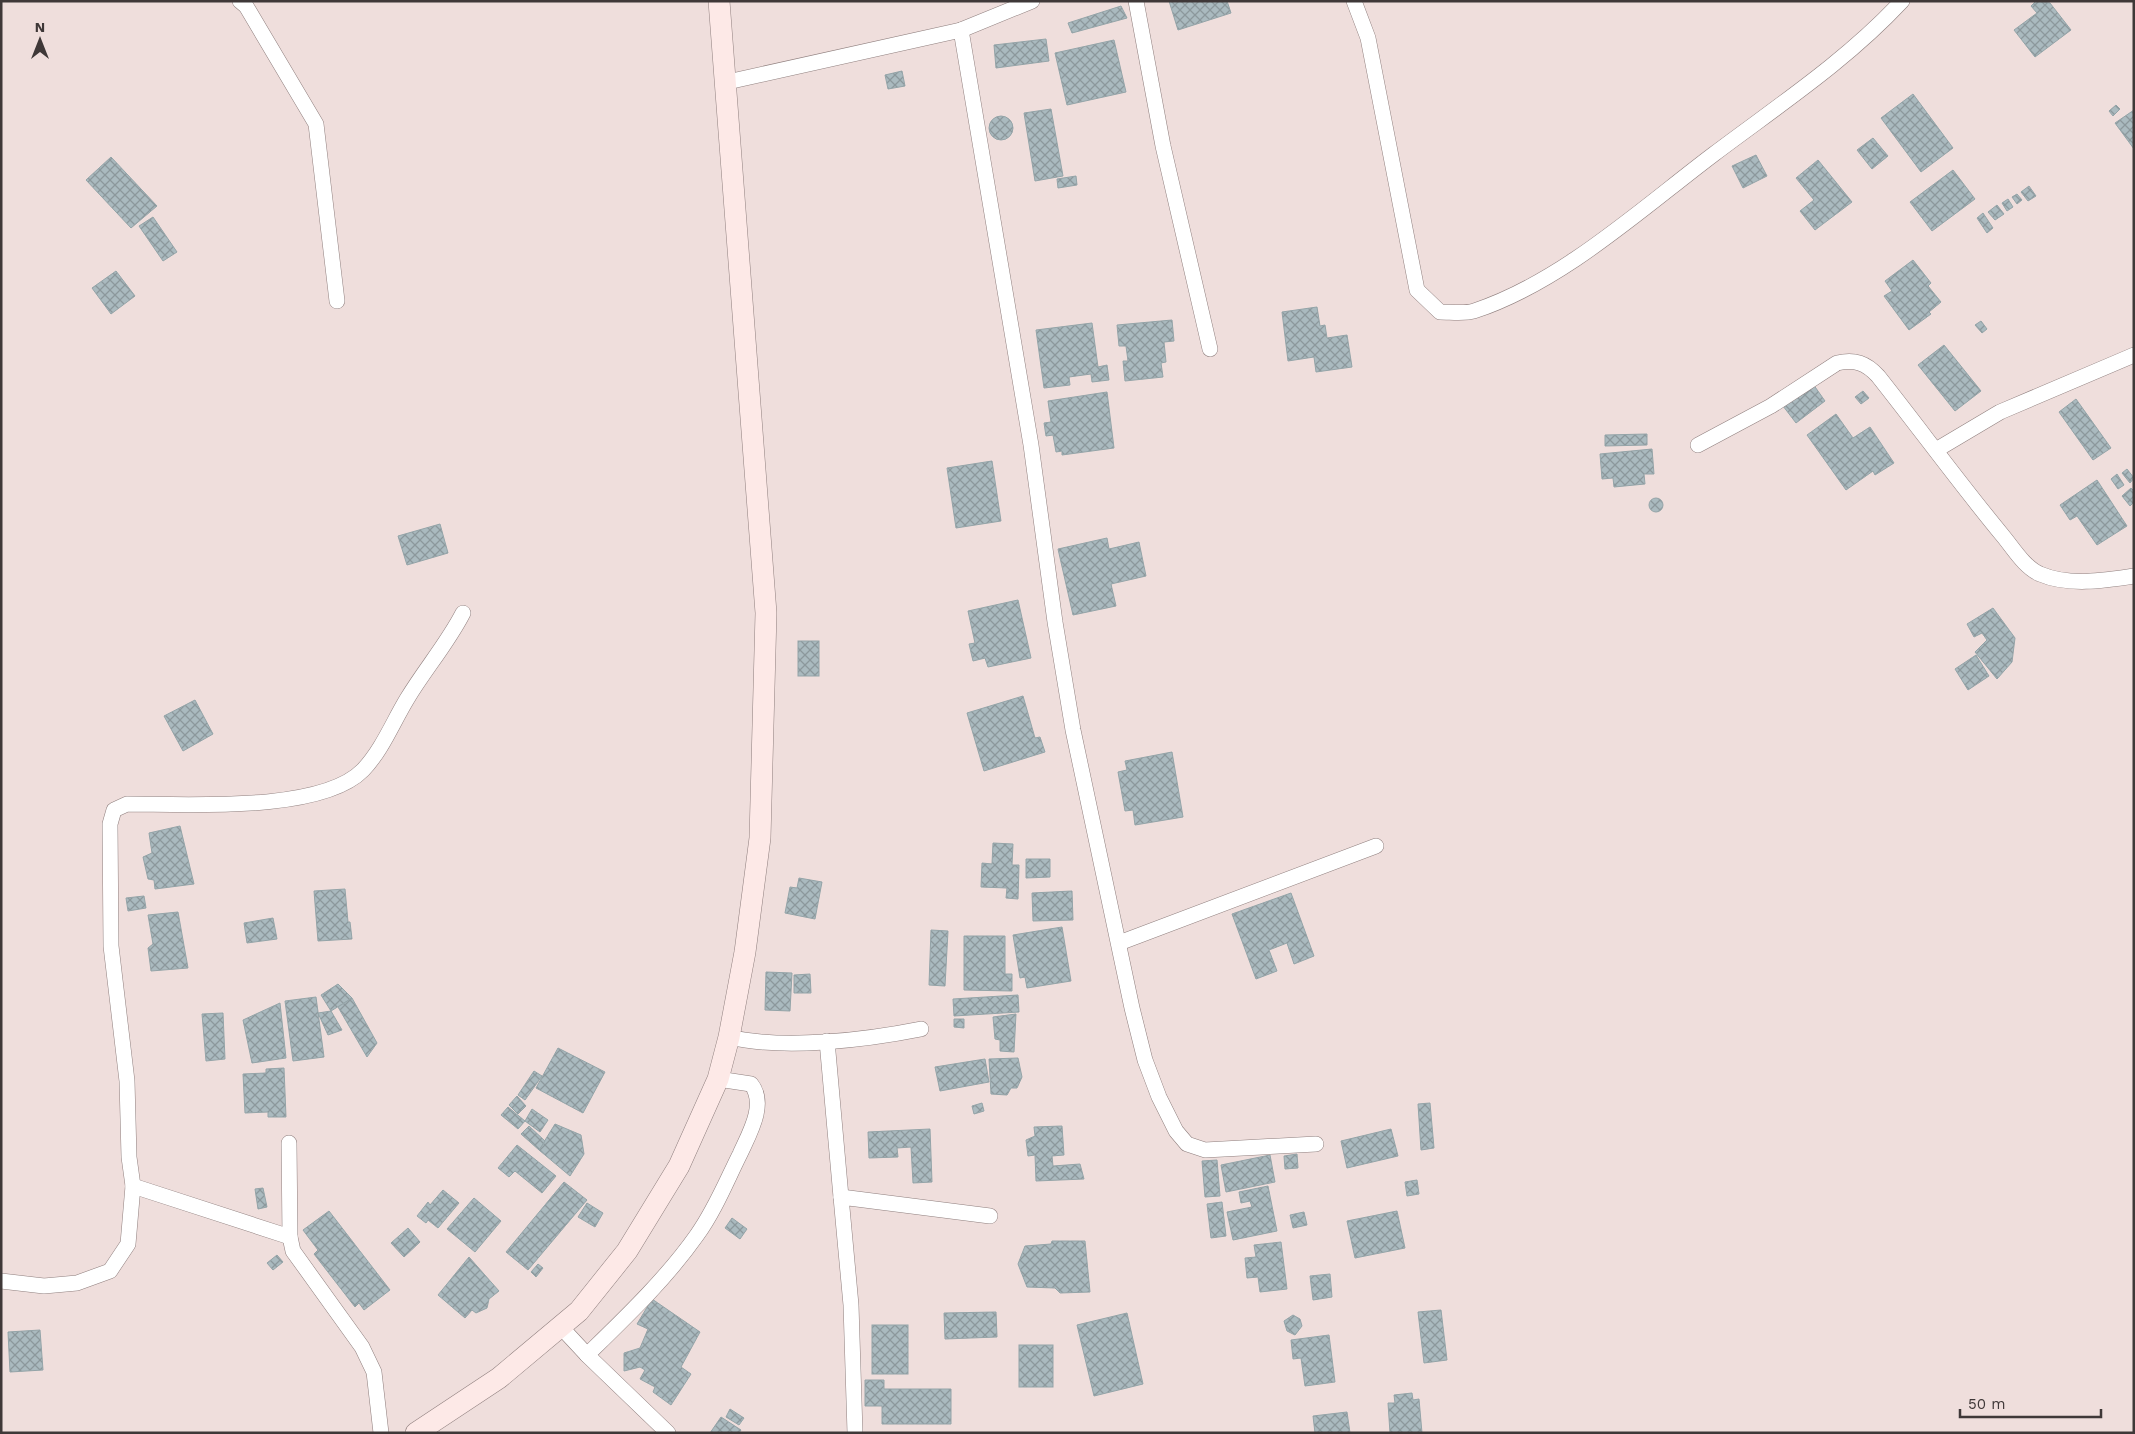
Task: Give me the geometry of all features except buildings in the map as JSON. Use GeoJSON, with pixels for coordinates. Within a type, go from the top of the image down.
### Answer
{"type":"FeatureCollection","features":[{"type":"Feature","properties":{"kind":"street"},"geometry":{"type":"LineString","coordinates":[[240,1],[246,6],[316,124],[337,301]]}},
{"type":"Feature","properties":{"kind":"street"},"geometry":{"type":"LineString","coordinates":[[416,1433],[499,1378],[561,1327],[579,1311],[627,1251],[679,1166],[718,1079],[729,1037],[745,952],[760,838],[766,613],[723,83],[719,1]]}},
{"type":"Feature","properties":{"kind":"street"},"geometry":{"type":"LineString","coordinates":[[723,83],[961,30],[1032,1]]}},
{"type":"Feature","properties":{"kind":"street"},"geometry":{"type":"LineString","coordinates":[[1136,1],[1163,146],[1210,350]]}},
{"type":"Feature","properties":{"kind":"street"},"geometry":{"type":"LineString","coordinates":[[1354,1],[1368,38],[1417,290],[1440,312],[1472,312],[1522,290],[1588,251],[1776,107],[1822,75],[1881,23],[1902,1]]}},
{"type":"Feature","properties":{"kind":"street"},"geometry":{"type":"LineString","coordinates":[[961,30],[1030,435],[1055,622],[1073,730],[1132,1008],[1145,1060],[1163,1106],[1176,1131],[1187,1144],[1206,1150],[1316,1144]]}},
{"type":"Feature","properties":{"kind":"street"},"geometry":{"type":"LineString","coordinates":[[1936,450],[2000,412],[2134,355]]}},
{"type":"Feature","properties":{"kind":"street"},"geometry":{"type":"LineString","coordinates":[[1698,445],[1771,406],[1837,363],[1853,361],[1869,366],[1878,376],[1984,513],[2021,558],[2037,573],[2057,580],[2074,581],[2134,576]]}},
{"type":"Feature","properties":{"kind":"street"},"geometry":{"type":"LineString","coordinates":[[1,1280],[44,1286],[77,1283],[110,1271],[128,1244],[133,1186],[129,1157],[127,1081],[111,946],[110,824],[114,810],[127,804],[258,804],[304,796],[340,786],[363,771],[408,698],[451,636],[463,613]]}},
{"type":"Feature","properties":{"kind":"street"},"geometry":{"type":"LineString","coordinates":[[1119,943],[1376,846]]}},
{"type":"Feature","properties":{"kind":"street"},"geometry":{"type":"LineString","coordinates":[[729,1037],[748,1041],[828,1041],[877,1038],[921,1028]]}},
{"type":"Feature","properties":{"kind":"street"},"geometry":{"type":"LineString","coordinates":[[828,1041],[851,1305],[855,1433]]}},
{"type":"Feature","properties":{"kind":"street"},"geometry":{"type":"LineString","coordinates":[[587,1355],[671,1269],[698,1234],[718,1201],[749,1134],[758,1106],[757,1092],[751,1084],[718,1079]]}},
{"type":"Feature","properties":{"kind":"street"},"geometry":{"type":"LineString","coordinates":[[288,1143],[290,1237],[293,1251],[362,1347],[374,1372],[381,1433]]}},
{"type":"Feature","properties":{"kind":"street"},"geometry":{"type":"LineString","coordinates":[[133,1186],[290,1237]]}},
{"type":"Feature","properties":{"kind":"street"},"geometry":{"type":"LineString","coordinates":[[841,1196],[990,1216]]}},
{"type":"Feature","properties":{"kind":"street"},"geometry":{"type":"LineString","coordinates":[[561,1327],[587,1355],[668,1433]]}}]}
